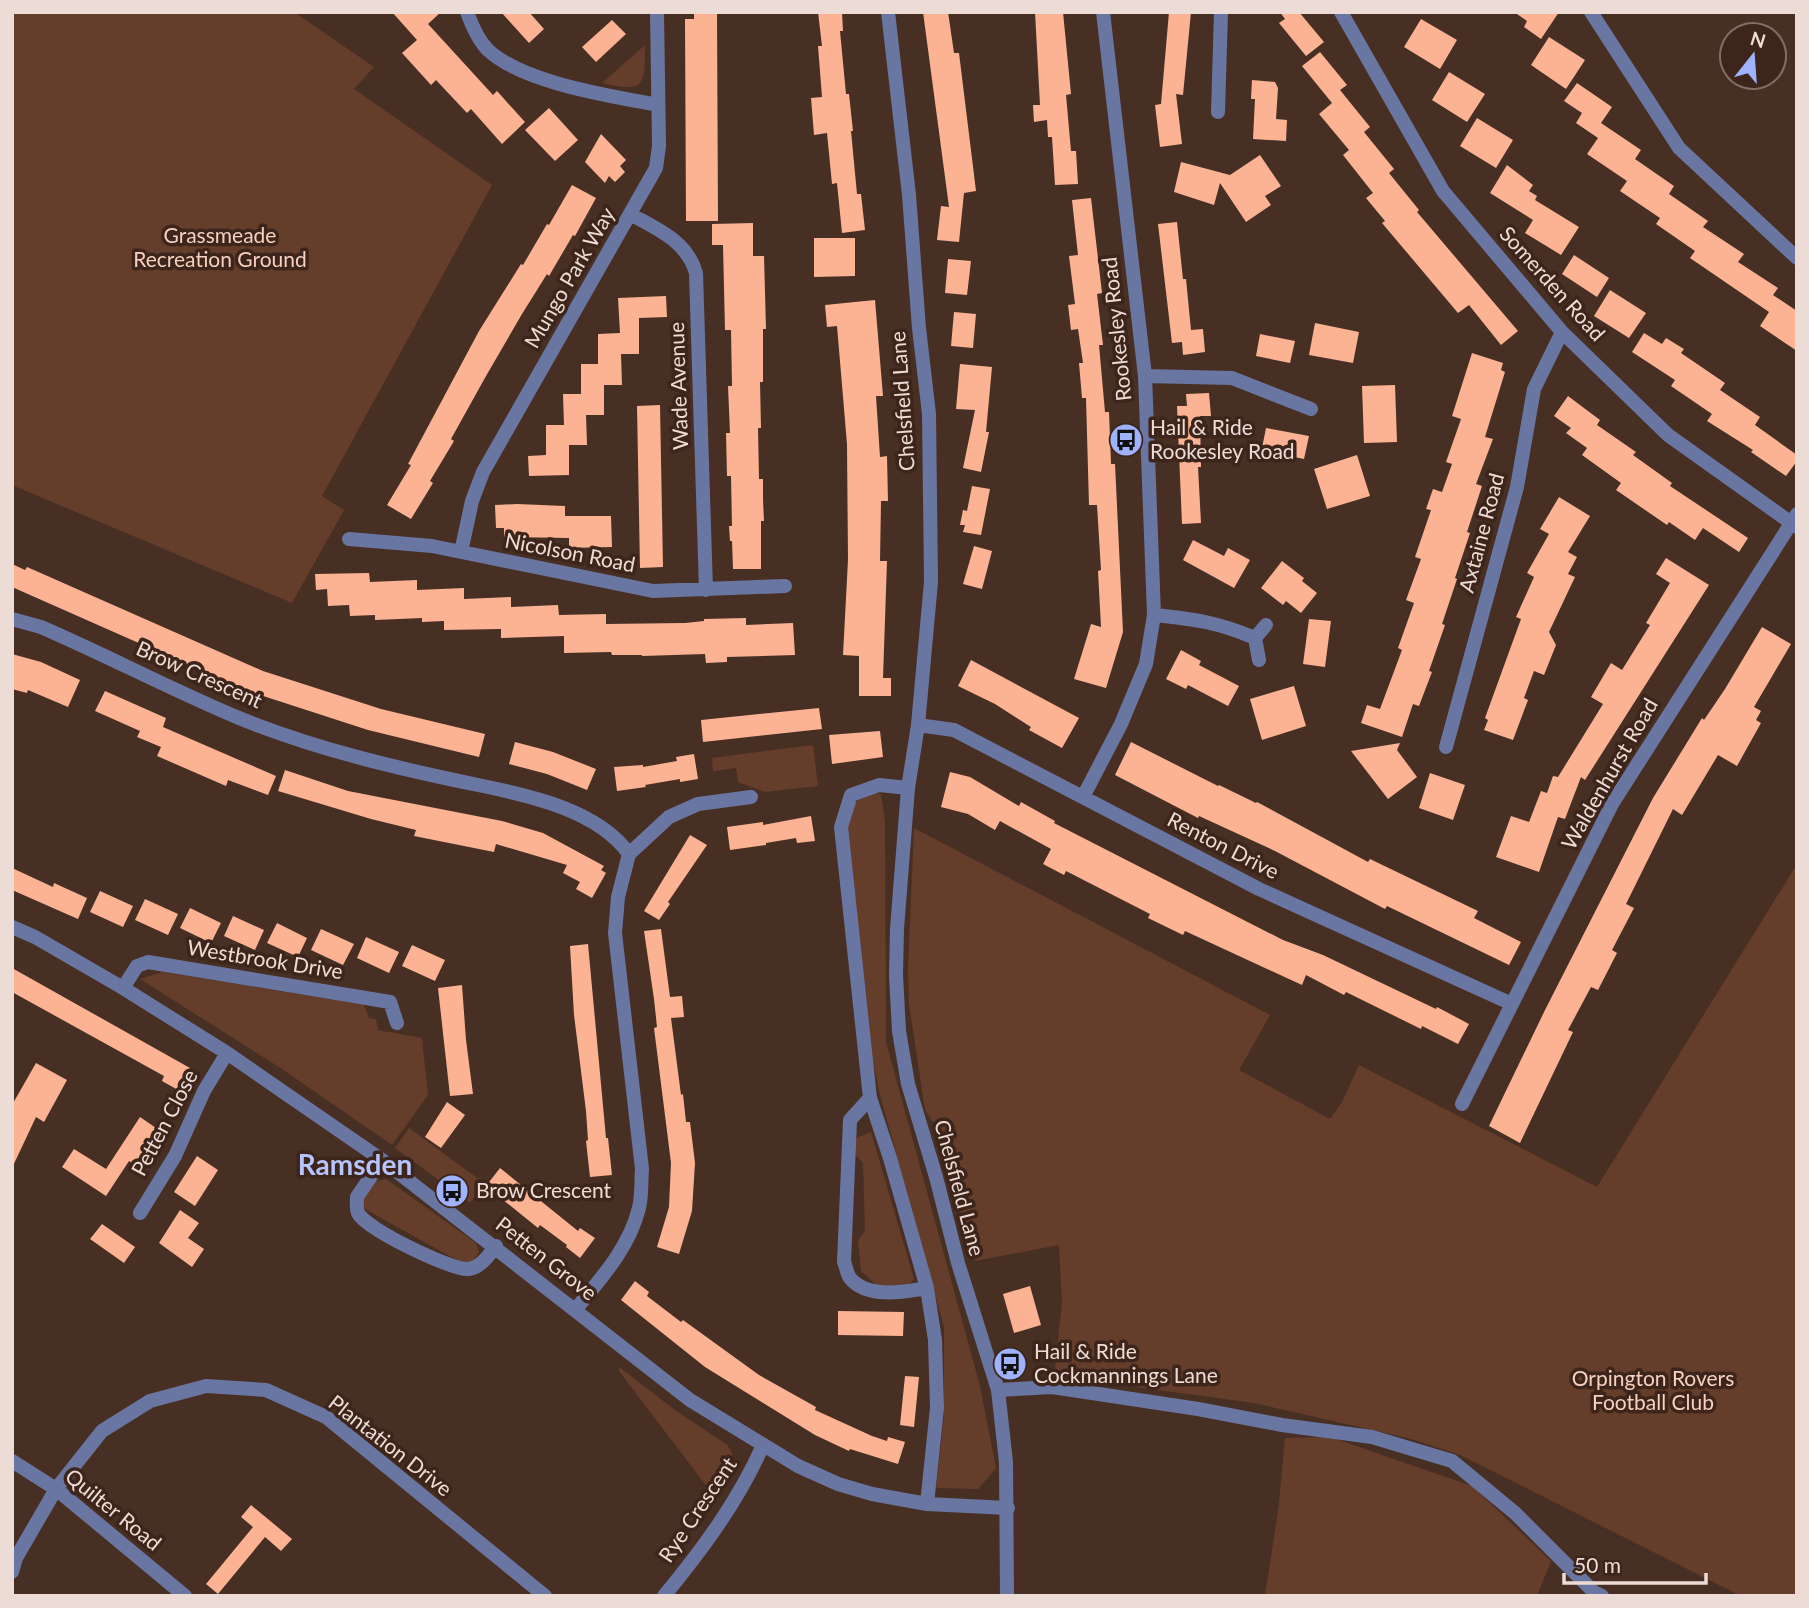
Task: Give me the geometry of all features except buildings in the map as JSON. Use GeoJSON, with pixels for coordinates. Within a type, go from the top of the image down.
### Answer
{"type":"FeatureCollection","features":[{"type":"Feature","properties":{"kind":"street"},"geometry":{"type":"LineString","coordinates":[[467,12],[482,43],[500,59],[517,69],[598,93],[658,105]]}},
{"type":"Feature","properties":{"kind":"street","name":"Mungo Park Way"},"geometry":{"type":"LineString","coordinates":[[461,552],[472,501],[483,472],[656,168],[657,12]]}},
{"type":"Feature","properties":{"kind":"street","name":"Chelsfield Lane"},"geometry":{"type":"LineString","coordinates":[[888,12],[909,195],[919,328],[929,414],[931,582],[918,725],[908,788],[897,929],[899,1031],[908,1084],[958,1263],[998,1390],[1003,1424],[1008,1508],[1007,1596]]}},
{"type":"Feature","properties":{"kind":"street","name":"Rookesley Road"},"geometry":{"type":"LineString","coordinates":[[1083,797],[1121,724],[1146,664],[1154,615],[1144,376],[1103,12]]}},
{"type":"Feature","properties":{"kind":"street"},"geometry":{"type":"LineString","coordinates":[[1217,112],[1221,12]]}},
{"type":"Feature","properties":{"kind":"street","name":"Somerden Road"},"geometry":{"type":"LineString","coordinates":[[1341,12],[1443,191],[1562,332],[1668,435],[1795,521]]}},
{"type":"Feature","properties":{"kind":"street"},"geometry":{"type":"LineString","coordinates":[[1591,12],[1679,148],[1797,258]]}},
{"type":"Feature","properties":{"kind":"street","name":"Wade Avenue"},"geometry":{"type":"LineString","coordinates":[[630,214],[675,241],[689,256],[696,273],[706,590]]}},
{"type":"Feature","properties":{"kind":"street","name":"Axtaine Road"},"geometry":{"type":"LineString","coordinates":[[1446,747],[1517,487],[1534,389],[1562,332]]}},
{"type":"Feature","properties":{"kind":"street"},"geometry":{"type":"LineString","coordinates":[[1144,376],[1232,378],[1311,410]]}},
{"type":"Feature","properties":{"kind":"street","name":"Waldenhurst Road"},"geometry":{"type":"LineString","coordinates":[[1462,1104],[1612,803],[1795,521]]}},
{"type":"Feature","properties":{"kind":"street","name":"Nicolson Road"},"geometry":{"type":"LineString","coordinates":[[349,539],[432,546],[636,588],[671,592],[785,586]]}},
{"type":"Feature","properties":{"kind":"street"},"geometry":{"type":"LineString","coordinates":[[1154,615],[1223,625],[1255,638]]}},
{"type":"Feature","properties":{"kind":"street","name":"Brow Crescent"},"geometry":{"type":"LineString","coordinates":[[12,619],[50,631],[237,717],[292,738],[377,764],[518,793],[557,805],[593,823],[621,843],[629,854]]}},
{"type":"Feature","properties":{"kind":"street"},"geometry":{"type":"LineString","coordinates":[[1255,638],[1266,625]]}},
{"type":"Feature","properties":{"kind":"street"},"geometry":{"type":"LineString","coordinates":[[1255,638],[1259,660]]}},
{"type":"Feature","properties":{"kind":"street","name":"Renton Drive"},"geometry":{"type":"LineString","coordinates":[[918,725],[954,730],[1259,889],[1512,1004]]}},
{"type":"Feature","properties":{"kind":"street"},"geometry":{"type":"LineString","coordinates":[[908,788],[879,785],[851,795],[841,827],[870,1098],[927,1287],[935,1340],[937,1408],[927,1504]]}},
{"type":"Feature","properties":{"kind":"street"},"geometry":{"type":"LineString","coordinates":[[576,1309],[617,1258],[632,1231],[640,1205],[642,1169],[615,933],[618,897],[629,854],[669,817],[698,804],[751,797]]}},
{"type":"Feature","properties":{"kind":"street","name":"Petten Grove"},"geometry":{"type":"LineString","coordinates":[[12,927],[35,937],[123,988],[227,1053],[382,1160],[690,1400],[798,1466],[838,1484],[872,1494],[927,1504],[1008,1508]]}},
{"type":"Feature","properties":{"kind":"street","name":"Westbrook Drive"},"geometry":{"type":"LineString","coordinates":[[123,988],[137,967],[148,962],[390,1002],[397,1023]]}},
{"type":"Feature","properties":{"kind":"street","name":"Petten Close"},"geometry":{"type":"LineString","coordinates":[[140,1213],[175,1156],[204,1091],[227,1053]]}},
{"type":"Feature","properties":{"kind":"street"},"geometry":{"type":"LineString","coordinates":[[870,1098],[850,1120],[844,1262],[849,1278],[871,1291],[906,1292],[927,1287]]}},
{"type":"Feature","properties":{"kind":"street"},"geometry":{"type":"LineString","coordinates":[[382,1160],[356,1196],[358,1212],[369,1225],[443,1262],[468,1269],[479,1265],[496,1247]]}},
{"type":"Feature","properties":{"kind":"street","name":"Plantation Drive"},"geometry":{"type":"LineString","coordinates":[[12,1572],[16,1558],[56,1489],[102,1431],[150,1401],[206,1386],[266,1390],[326,1417],[545,1596]]}},
{"type":"Feature","properties":{"kind":"street"},"geometry":{"type":"LineString","coordinates":[[998,1390],[1052,1387],[1198,1409],[1282,1425],[1372,1437],[1452,1461],[1515,1513],[1594,1592],[1602,1596]]}},
{"type":"Feature","properties":{"kind":"street","name":"Rye Crescent"},"geometry":{"type":"LineString","coordinates":[[664,1596],[727,1510],[749,1475],[763,1445]]}},
{"type":"Feature","properties":{"kind":"street","name":"Quilter Road"},"geometry":{"type":"LineString","coordinates":[[12,1461],[56,1489],[185,1596]]}},
{"type":"Feature","properties":{"kind":"green space","name":"Grassmeade Recreation Ground"},"geometry":{"type":"Polygon","coordinates":[[[12,12],[294,12],[374,67],[354,89],[492,185],[322,496],[344,510],[292,603],[12,485],[12,12]]]}},
{"type":"Feature","properties":{"kind":"green space"},"geometry":{"type":"Polygon","coordinates":[[[645,45],[643,78],[640,83],[627,87],[602,83],[645,45]]]}},
{"type":"Feature","properties":{"kind":"green space"},"geometry":{"type":"Polygon","coordinates":[[[813,745],[818,786],[765,792],[738,782],[736,768],[713,771],[712,758],[813,745]]]}},
{"type":"Feature","properties":{"kind":"green space"},"geometry":{"type":"Polygon","coordinates":[[[874,793],[881,794],[885,821],[886,1042],[980,1386],[996,1468],[978,1489],[936,1488],[944,1416],[944,1327],[880,1095],[868,1037],[846,822],[857,800],[874,793]]]}},
{"type":"Feature","properties":{"kind":"green space","name":"Orpington Rovers Football Club"},"geometry":{"type":"Polygon","coordinates":[[[914,828],[1270,1015],[1239,1070],[1330,1119],[1342,1102],[1359,1065],[1597,1187],[1797,864],[1797,1596],[1741,1596],[1460,1455],[1408,1438],[1254,1403],[1054,1376],[1062,1303],[1059,1245],[975,1261],[935,1125],[925,1110],[909,1004],[914,828]]]}},
{"type":"Feature","properties":{"kind":"green space"},"geometry":{"type":"Polygon","coordinates":[[[162,972],[364,1005],[369,1018],[376,1019],[378,1030],[422,1038],[428,1095],[392,1145],[282,1069],[140,979],[162,972]]]}},
{"type":"Feature","properties":{"kind":"green space"},"geometry":{"type":"Polygon","coordinates":[[[409,1128],[484,1183],[470,1203],[395,1148],[409,1128]]]}},
{"type":"Feature","properties":{"kind":"green space"},"geometry":{"type":"Polygon","coordinates":[[[871,1132],[914,1279],[907,1287],[878,1286],[861,1271],[858,1241],[865,1230],[863,1163],[854,1153],[854,1139],[871,1132]]]}},
{"type":"Feature","properties":{"kind":"green space"},"geometry":{"type":"Polygon","coordinates":[[[386,1179],[476,1243],[479,1252],[472,1263],[464,1264],[365,1209],[362,1201],[376,1181],[386,1179]]]}},
{"type":"Feature","properties":{"kind":"green space"},"geometry":{"type":"Polygon","coordinates":[[[619,1367],[731,1450],[733,1457],[730,1470],[714,1496],[619,1371],[619,1367]]]}},
{"type":"Feature","properties":{"kind":"green space"},"geometry":{"type":"Polygon","coordinates":[[[1330,1437],[1472,1486],[1551,1561],[1537,1596],[1265,1596],[1279,1504],[1285,1438],[1330,1437]]]}},
{"type":"Feature","properties":{"kind":"place","name":"Hail & Ride Rookesley Road"},"geometry":{"type":"Point","coordinates":[1126,440]}},
{"type":"Feature","properties":{"kind":"place","name":"Brow Crescent"},"geometry":{"type":"Point","coordinates":[452,1191]}},
{"type":"Feature","properties":{"kind":"place","name":"Hail & Ride Cockmannings Lane"},"geometry":{"type":"Point","coordinates":[1010,1364]}},
{"type":"Feature","properties":{"kind":"district","name":"Ramsden"},"geometry":{"type":"Point","coordinates":[355,1165]}}]}
